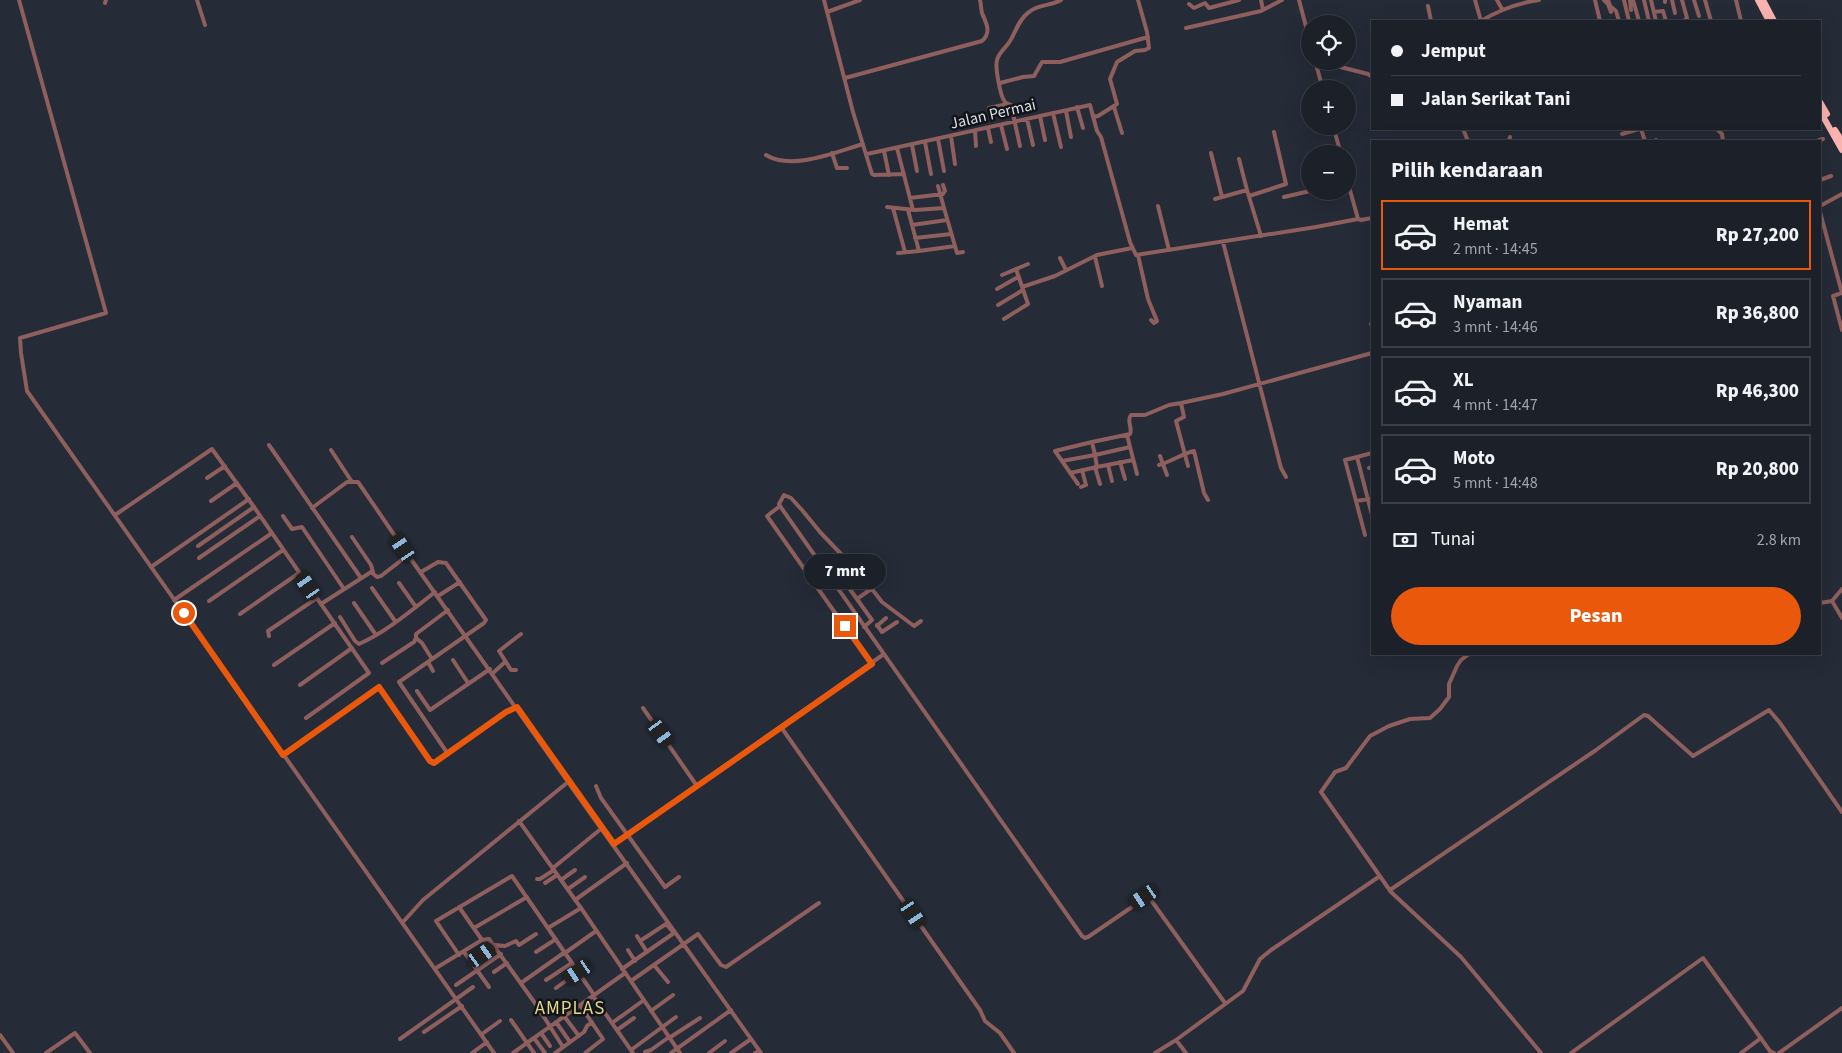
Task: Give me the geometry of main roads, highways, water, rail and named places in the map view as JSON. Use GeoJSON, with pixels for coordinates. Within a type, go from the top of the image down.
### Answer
{"type":"FeatureCollection","features":[{"type":"Feature","properties":{"kind":"highway"},"geometry":{"type":"LineString","coordinates":[[1758,0],[1768,20]]}},
{"type":"Feature","properties":{"kind":"highway"},"geometry":{"type":"LineString","coordinates":[[1763,0],[1773,20]]}},
{"type":"Feature","properties":{"kind":"highway"},"geometry":{"type":"LineString","coordinates":[[1821,104],[1842,141]]}},
{"type":"Feature","properties":{"kind":"highway"},"geometry":{"type":"LineString","coordinates":[[1821,113],[1842,150]]}},
{"type":"Feature","properties":{"kind":"district","name":"AMPLAS"},"geometry":{"type":"Point","coordinates":[570,1008]}}]}
